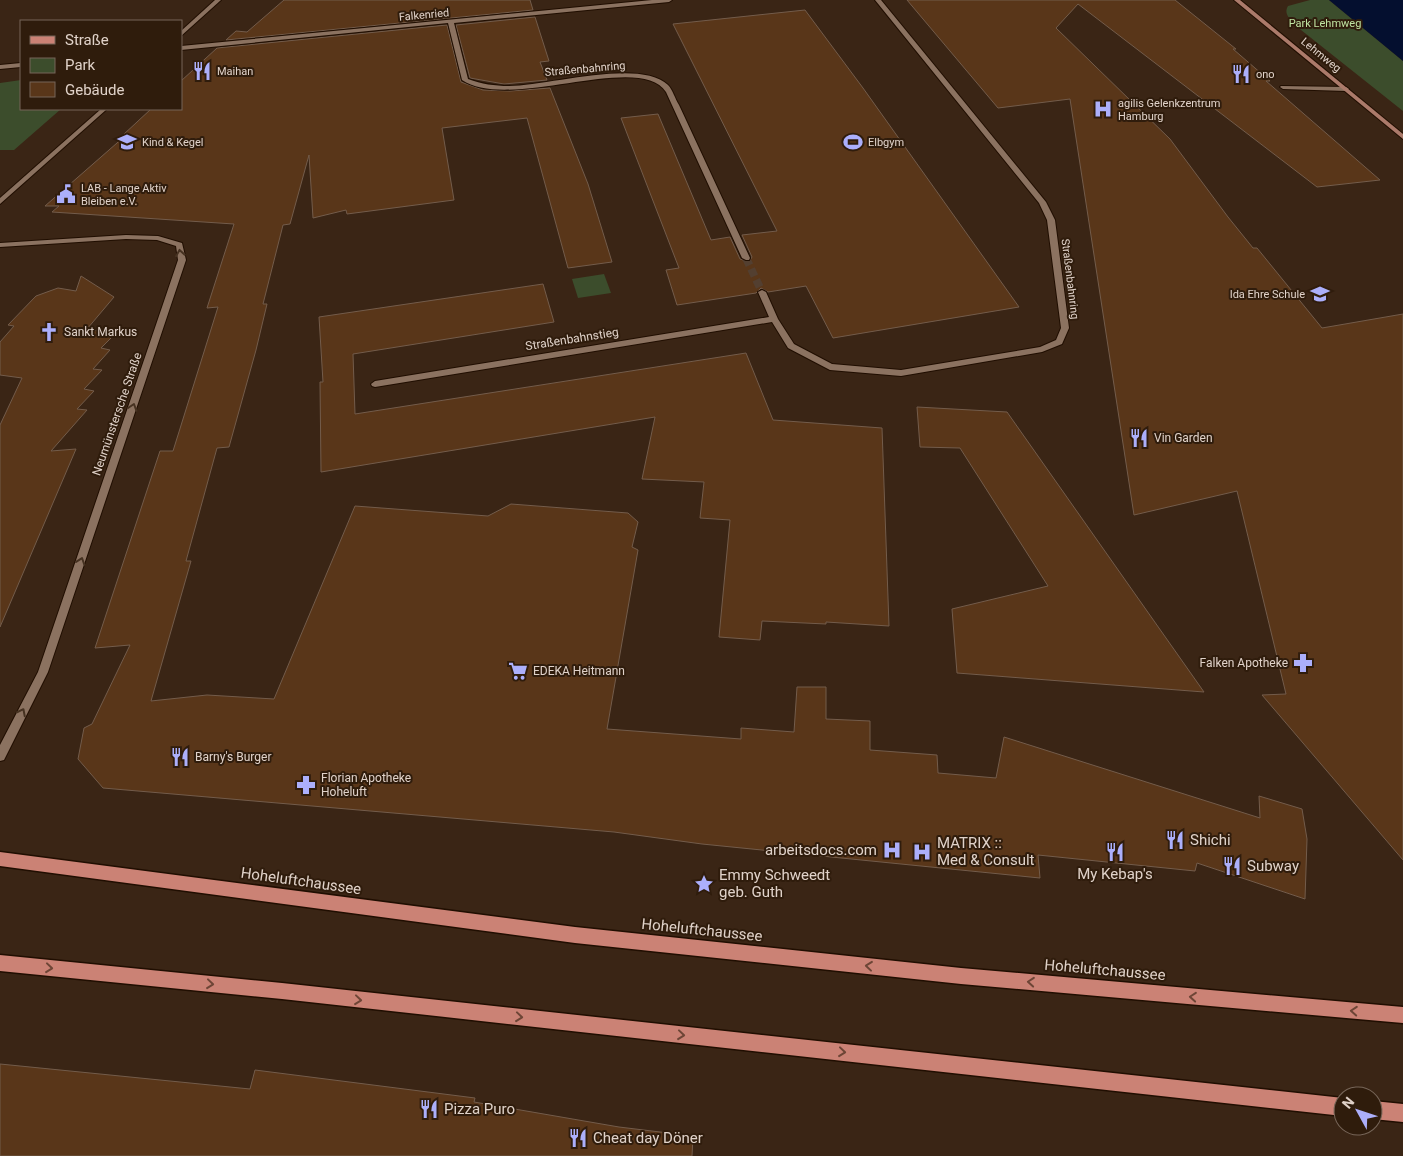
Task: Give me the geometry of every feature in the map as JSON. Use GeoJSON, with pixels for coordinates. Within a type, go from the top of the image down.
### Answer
{"type":"FeatureCollection","features":[{"type":"Feature","properties":{"kind":"main road","name":"Hoheluftchaussee"},"geometry":{"type":"LineString","coordinates":[[0,859],[584,936],[960,976],[1403,1015]]}},
{"type":"Feature","properties":{"kind":"main road"},"geometry":{"type":"LineString","coordinates":[[0,963],[282,991],[1333,1106]]}},
{"type":"Feature","properties":{"kind":"main road"},"geometry":{"type":"LineString","coordinates":[[1383,1111],[1403,1113]]}},
{"type":"Feature","properties":{"kind":"street"},"geometry":{"type":"LineString","coordinates":[[182,33],[218,0]]}},
{"type":"Feature","properties":{"kind":"street","name":"Falkenried"},"geometry":{"type":"LineString","coordinates":[[182,48],[451,23],[669,0]]}},
{"type":"Feature","properties":{"kind":"street","name":"Straßenbahnring"},"geometry":{"type":"LineString","coordinates":[[762,292],[774,319],[791,346],[830,367],[901,373],[1042,349],[1059,342],[1065,328],[1051,220],[1042,202],[878,0]]}},
{"type":"Feature","properties":{"kind":"street","name":"Lehmweg"},"geometry":{"type":"LineString","coordinates":[[1237,0],[1403,137]]}},
{"type":"Feature","properties":{"kind":"street","name":"Straßenbahnring"},"geometry":{"type":"LineString","coordinates":[[451,23],[465,80],[473,86],[486,89],[506,88],[621,75],[645,77],[665,85],[746,258]]}},
{"type":"Feature","properties":{"kind":"street"},"geometry":{"type":"LineString","coordinates":[[0,67],[20,65]]}},
{"type":"Feature","properties":{"kind":"street","name":"Lehmweg"},"geometry":{"type":"LineString","coordinates":[[1283,87],[1346,89]]}},
{"type":"Feature","properties":{"kind":"street"},"geometry":{"type":"LineString","coordinates":[[0,202],[103,110]]}},
{"type":"Feature","properties":{"kind":"street","name":"Neumünstersche Straße"},"geometry":{"type":"LineString","coordinates":[[0,245],[126,237],[158,238],[179,244],[182,260],[43,672],[0,756]]}},
{"type":"Feature","properties":{"kind":"street","name":"Straßenbahnstieg"},"geometry":{"type":"LineString","coordinates":[[375,384],[774,319]]}},
{"type":"Feature","properties":{"kind":"green space","name":"Park Lehmweg"},"geometry":{"type":"Polygon","coordinates":[[[1310,0],[1329,0],[1403,61],[1403,111],[1296,26],[1290,19],[1286,12],[1288,6],[1310,0]]]}},
{"type":"Feature","properties":{"kind":"green space"},"geometry":{"type":"Polygon","coordinates":[[[20,80],[20,110],[60,110],[14,150],[0,150],[0,83],[20,80]]]}},
{"type":"Feature","properties":{"kind":"green space"},"geometry":{"type":"Polygon","coordinates":[[[604,274],[611,293],[578,298],[572,279],[604,274]]]}},
{"type":"Feature","properties":{"kind":"water"},"geometry":{"type":"Polygon","coordinates":[[[1329,0],[1403,0],[1403,61],[1329,0]]]}},
{"type":"Feature","properties":{"kind":"building"},"geometry":{"type":"Polygon","coordinates":[[[284,0],[530,0],[533,10],[226,40],[236,31],[247,32],[284,0]]]}},
{"type":"Feature","properties":{"kind":"building"},"geometry":{"type":"Polygon","coordinates":[[[907,0],[1175,0],[1236,49],[1233,49],[1270,81],[1266,81],[1380,180],[1317,187],[1078,4],[1056,28],[1170,139],[1228,217],[1253,248],[1257,248],[1322,328],[1403,314],[1403,860],[1262,695],[1286,694],[1237,491],[1134,515],[1070,99],[998,108],[907,0]]]}},
{"type":"Feature","properties":{"kind":"building"},"geometry":{"type":"Polygon","coordinates":[[[805,10],[1019,307],[833,338],[806,286],[768,292],[761,288],[756,293],[677,305],[666,270],[679,268],[621,118],[658,114],[711,240],[730,237],[740,259],[749,262],[752,257],[742,235],[777,231],[673,24],[805,10]]]}},
{"type":"Feature","properties":{"kind":"building"},"geometry":{"type":"Polygon","coordinates":[[[535,17],[549,61],[540,62],[547,80],[504,84],[470,78],[456,25],[535,17]]]}},
{"type":"Feature","properties":{"kind":"building"},"geometry":{"type":"Polygon","coordinates":[[[447,25],[461,82],[483,90],[510,91],[550,88],[588,184],[612,262],[568,268],[527,118],[442,128],[454,200],[347,214],[346,210],[313,218],[309,155],[290,224],[283,225],[263,304],[267,304],[256,350],[229,447],[217,448],[186,561],[191,561],[151,701],[207,695],[274,699],[355,506],[488,516],[511,504],[628,513],[638,522],[632,547],[638,550],[607,729],[741,739],[741,728],[794,732],[797,687],[826,687],[826,719],[870,721],[870,750],[937,755],[938,773],[996,778],[1004,737],[1260,818],[1259,796],[1302,809],[1307,839],[1305,899],[1197,863],[1195,871],[1038,855],[1040,878],[702,844],[614,832],[103,788],[78,759],[84,728],[92,724],[130,645],[95,648],[160,451],[173,451],[218,307],[207,308],[234,224],[52,212],[59,206],[45,206],[125,136],[123,135],[150,110],[182,110],[182,80],[217,48],[447,25]]]}},
{"type":"Feature","properties":{"kind":"building"},"geometry":{"type":"Polygon","coordinates":[[[81,276],[114,297],[87,329],[115,334],[101,348],[110,350],[93,369],[102,370],[84,389],[94,391],[77,409],[87,410],[51,451],[76,449],[0,627],[0,425],[22,378],[0,375],[0,342],[14,326],[8,325],[36,296],[58,288],[76,291],[81,276]]]}},
{"type":"Feature","properties":{"kind":"building"},"geometry":{"type":"Polygon","coordinates":[[[543,284],[554,322],[353,354],[355,414],[746,353],[773,420],[882,428],[889,626],[826,622],[826,624],[762,621],[760,640],[719,637],[730,520],[700,518],[704,482],[642,479],[655,417],[321,472],[320,382],[323,382],[319,317],[543,284]]]}},
{"type":"Feature","properties":{"kind":"building"},"geometry":{"type":"Polygon","coordinates":[[[917,407],[1007,412],[1204,692],[957,673],[952,609],[1048,586],[960,448],[920,447],[917,407]]]}},
{"type":"Feature","properties":{"kind":"building"},"geometry":{"type":"Polygon","coordinates":[[[0,1064],[250,1089],[255,1070],[475,1098],[474,1102],[619,1127],[693,1136],[692,1156],[0,1156],[0,1064]]]}},
{"type":"Feature","properties":{"kind":"tunnel"},"geometry":{"type":"LineString","coordinates":[[746,258],[762,292]]}},
{"type":"Feature","properties":{"kind":"place","name":"Maihan"},"geometry":{"type":"Point","coordinates":[202,71]}},
{"type":"Feature","properties":{"kind":"place","name":"ono"},"geometry":{"type":"Point","coordinates":[1241,74]}},
{"type":"Feature","properties":{"kind":"place","name":"agilis Gelenkzentrum Hamburg"},"geometry":{"type":"Point","coordinates":[1103,109]}},
{"type":"Feature","properties":{"kind":"place","name":"Kind & Kegel"},"geometry":{"type":"Point","coordinates":[127,142]}},
{"type":"Feature","properties":{"kind":"place","name":"Elbgym"},"geometry":{"type":"Point","coordinates":[853,142]}},
{"type":"Feature","properties":{"kind":"place","name":"LAB - Lange Aktiv Bleiben e.V."},"geometry":{"type":"Point","coordinates":[66,194]}},
{"type":"Feature","properties":{"kind":"place","name":"Ida Ehre Schule"},"geometry":{"type":"Point","coordinates":[1320,294]}},
{"type":"Feature","properties":{"kind":"place","name":"Sankt Markus"},"geometry":{"type":"Point","coordinates":[49,332]}},
{"type":"Feature","properties":{"kind":"place","name":"Vin Garden"},"geometry":{"type":"Point","coordinates":[1139,438]}},
{"type":"Feature","properties":{"kind":"place","name":"Falken Apotheke"},"geometry":{"type":"Point","coordinates":[1303,663]}},
{"type":"Feature","properties":{"kind":"place","name":"EDEKA Heitmann"},"geometry":{"type":"Point","coordinates":[518,671]}},
{"type":"Feature","properties":{"kind":"place","name":"Barny's Burger"},"geometry":{"type":"Point","coordinates":[180,757]}},
{"type":"Feature","properties":{"kind":"place","name":"Florian Apotheke Hoheluft"},"geometry":{"type":"Point","coordinates":[306,785]}},
{"type":"Feature","properties":{"kind":"place","name":"Shichi"},"geometry":{"type":"Point","coordinates":[1175,840]}},
{"type":"Feature","properties":{"kind":"place","name":"arbeitsdocs.com"},"geometry":{"type":"Point","coordinates":[892,850]}},
{"type":"Feature","properties":{"kind":"place","name":"MATRIX :: Med & Consult"},"geometry":{"type":"Point","coordinates":[922,852]}},
{"type":"Feature","properties":{"kind":"place","name":"My Kebap's"},"geometry":{"type":"Point","coordinates":[1115,852]}},
{"type":"Feature","properties":{"kind":"place","name":"Subway"},"geometry":{"type":"Point","coordinates":[1232,866]}},
{"type":"Feature","properties":{"kind":"place","name":"Emmy Schweedt geb. Guth"},"geometry":{"type":"Point","coordinates":[704,884]}},
{"type":"Feature","properties":{"kind":"place","name":"Pizza Puro"},"geometry":{"type":"Point","coordinates":[429,1109]}},
{"type":"Feature","properties":{"kind":"place","name":"Cheat day Döner"},"geometry":{"type":"Point","coordinates":[578,1138]}}]}
